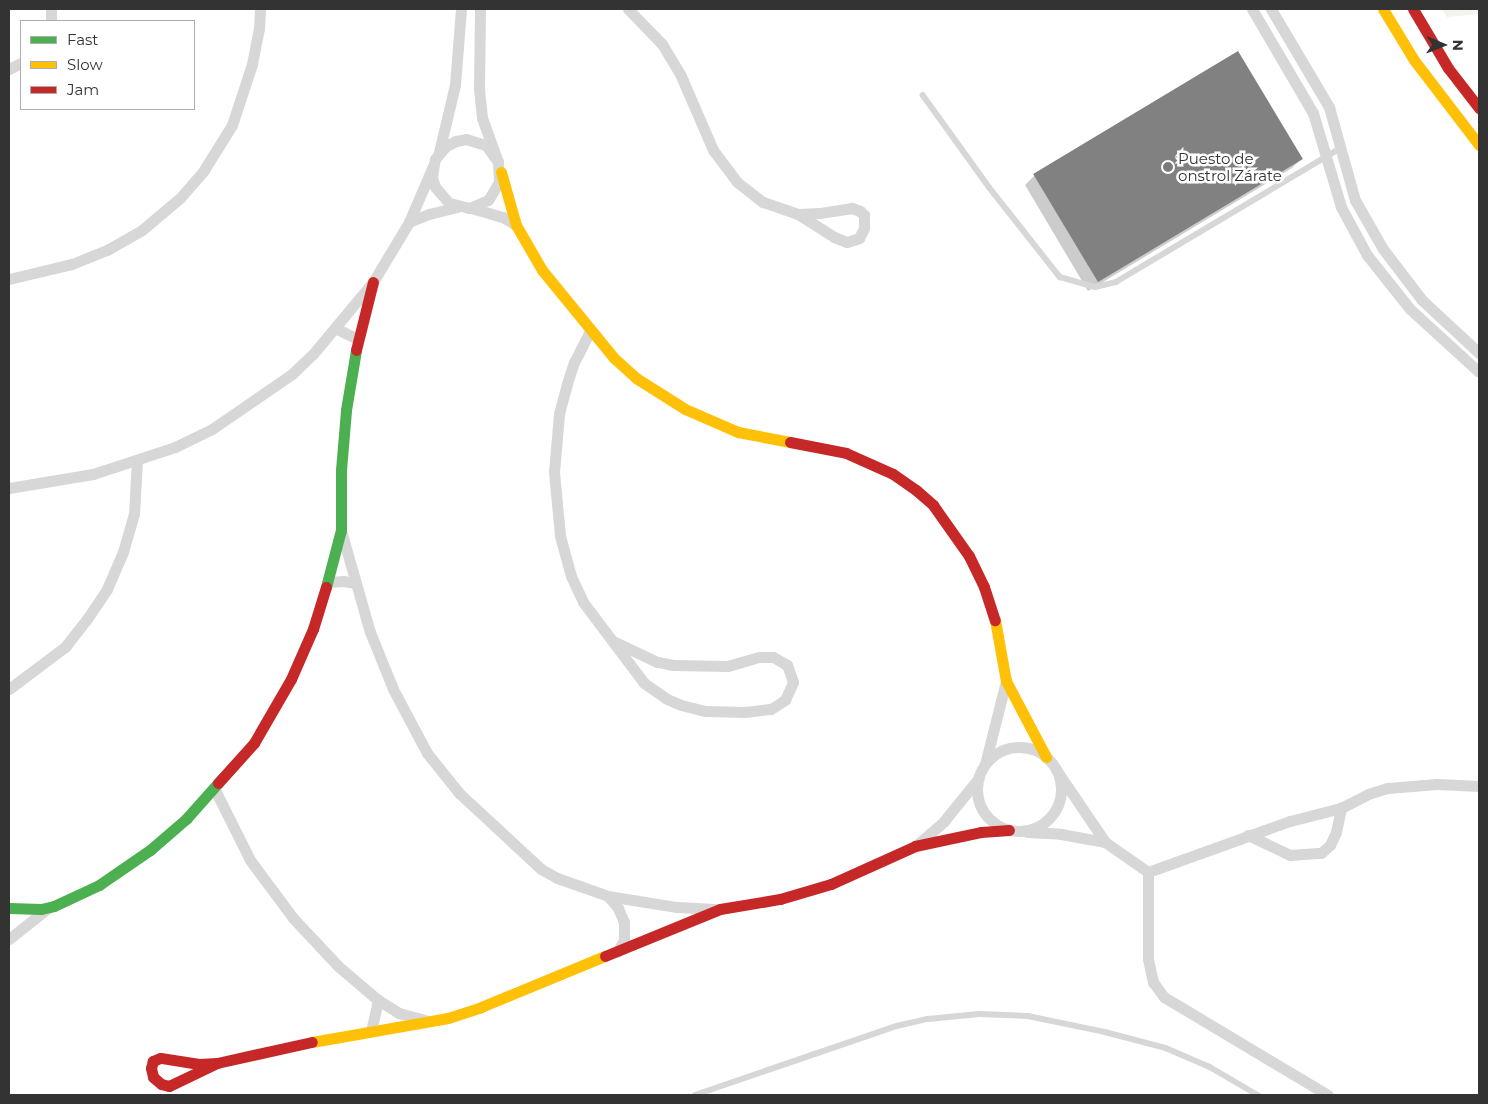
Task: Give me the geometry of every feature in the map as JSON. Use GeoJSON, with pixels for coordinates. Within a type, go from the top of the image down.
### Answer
{"type":"FeatureCollection","features":[{"type":"Feature","properties":{"kind":"main road"},"geometry":{"type":"LineString","coordinates":[[1384,9],[1414,60],[1479,145]]}},
{"type":"Feature","properties":{"kind":"main road"},"geometry":{"type":"LineString","coordinates":[[1413,9],[1448,68],[1479,108]]}},
{"type":"Feature","properties":{"kind":"main road"},"geometry":{"type":"LineString","coordinates":[[499,167],[516,225],[542,270],[590,331],[614,358],[636,378],[684,409],[738,432],[846,453],[893,474],[933,505],[969,556],[984,587],[998,630],[1006,681],[1020,711],[1046,757]]}},
{"type":"Feature","properties":{"kind":"main road"},"geometry":{"type":"LineString","coordinates":[[9,908],[48,908],[99,885],[150,850],[186,819],[254,743],[291,679],[313,629],[328,582],[341,530],[341,470],[346,410],[358,339],[373,282]]}},
{"type":"Feature","properties":{"kind":"main road"},"geometry":{"type":"LineString","coordinates":[[217,1063],[169,1086],[161,1084],[153,1077],[151,1068],[153,1061],[160,1058],[199,1064],[217,1063],[307,1042],[427,1020],[448,1018],[481,1007],[720,909],[780,898],[831,884],[915,846],[981,832],[1009,830]]}},
{"type":"Feature","properties":{"kind":"street"},"geometry":{"type":"LineString","coordinates":[[9,278],[72,264],[107,250],[142,230],[180,198],[204,170],[232,125],[252,64],[259,29],[260,9]]}},
{"type":"Feature","properties":{"kind":"street"},"geometry":{"type":"LineString","coordinates":[[9,488],[93,474],[137,461],[182,444],[212,429],[292,374],[335,328],[373,282],[409,222],[439,153],[454,84],[461,9]]}},
{"type":"Feature","properties":{"kind":"street"},"geometry":{"type":"LineString","coordinates":[[409,222],[429,214],[464,208],[488,200],[499,182],[499,167],[482,118],[479,89],[480,9]]}},
{"type":"Feature","properties":{"kind":"street"},"geometry":{"type":"LineString","coordinates":[[628,9],[662,44],[681,76],[706,136],[727,172],[736,182],[763,202],[798,214],[834,237],[847,242],[859,238],[864,228],[864,215],[852,208],[820,214],[798,214]]}},
{"type":"Feature","properties":{"kind":"street"},"geometry":{"type":"LineString","coordinates":[[1252,9],[1313,112],[1341,207],[1367,255],[1410,309],[1479,372]]}},
{"type":"Feature","properties":{"kind":"street"},"geometry":{"type":"LineString","coordinates":[[1270,9],[1329,107],[1339,149],[1355,200],[1383,249],[1422,300],[1479,353]]}},
{"type":"Feature","properties":{"kind":"street"},"geometry":{"type":"LineString","coordinates":[[439,153],[451,143],[466,139],[486,145],[499,167]]}},
{"type":"Feature","properties":{"kind":"street"},"geometry":{"type":"LineString","coordinates":[[433,166],[435,187],[440,196],[464,208],[503,217],[516,225]]}},
{"type":"Feature","properties":{"kind":"street"},"geometry":{"type":"LineString","coordinates":[[335,328],[358,339]]}},
{"type":"Feature","properties":{"kind":"street"},"geometry":{"type":"LineString","coordinates":[[590,331],[574,362],[559,414],[554,472],[555,503],[560,536],[571,576],[583,602],[644,684],[667,699],[705,711],[745,712],[771,708],[785,700],[793,682],[788,665],[773,657],[759,657],[727,666],[673,665],[657,662],[613,641]]}},
{"type":"Feature","properties":{"kind":"street"},"geometry":{"type":"LineString","coordinates":[[9,689],[44,665],[64,647],[88,619],[106,589],[123,552],[134,514],[137,461]]}},
{"type":"Feature","properties":{"kind":"street"},"geometry":{"type":"LineString","coordinates":[[341,530],[370,632],[393,689],[427,753],[459,793],[541,869],[557,878],[608,896],[677,907],[720,909]]}},
{"type":"Feature","properties":{"kind":"street"},"geometry":{"type":"LineString","coordinates":[[328,582],[343,580],[355,583]]}},
{"type":"Feature","properties":{"kind":"street"},"geometry":{"type":"LineString","coordinates":[[915,846],[944,821],[979,778],[984,766],[1006,681]]}},
{"type":"Feature","properties":{"kind":"street"},"geometry":{"type":"LineString","coordinates":[[984,766],[993,756],[1014,747],[1026,748],[1046,757],[1106,842],[1148,872]]}},
{"type":"Feature","properties":{"kind":"street"},"geometry":{"type":"LineString","coordinates":[[1021,832],[1040,826],[1055,812],[1061,793],[1059,774]]}},
{"type":"Feature","properties":{"kind":"street"},"geometry":{"type":"LineString","coordinates":[[979,778],[980,804],[987,816],[997,825],[1021,832],[1061,834],[1106,842]]}},
{"type":"Feature","properties":{"kind":"street"},"geometry":{"type":"LineString","coordinates":[[1148,872],[1290,821],[1341,808],[1368,794],[1388,788],[1437,784],[1479,786]]}},
{"type":"Feature","properties":{"kind":"street"},"geometry":{"type":"LineString","coordinates":[[214,788],[250,860],[293,918],[338,966],[378,1000],[399,1013],[427,1020]]}},
{"type":"Feature","properties":{"kind":"street"},"geometry":{"type":"LineString","coordinates":[[1248,836],[1290,855],[1321,853],[1330,845],[1336,832],[1341,808]]}},
{"type":"Feature","properties":{"kind":"street"},"geometry":{"type":"LineString","coordinates":[[1148,872],[1148,959],[1153,982],[1164,997],[1328,1095]]}},
{"type":"Feature","properties":{"kind":"street"},"geometry":{"type":"LineString","coordinates":[[608,896],[618,908],[624,922],[624,940],[618,951]]}},
{"type":"Feature","properties":{"kind":"street"},"geometry":{"type":"LineString","coordinates":[[9,939],[48,908]]}},
{"type":"Feature","properties":{"kind":"street"},"geometry":{"type":"LineString","coordinates":[[371,1031],[378,1000]]}},
{"type":"Feature","properties":{"kind":"lane"},"geometry":{"type":"LineString","coordinates":[[923,95],[989,187],[1060,277],[1095,288],[1116,282],[1339,149]]}},
{"type":"Feature","properties":{"kind":"lane"},"geometry":{"type":"LineString","coordinates":[[695,1095],[897,1026],[928,1019],[979,1014],[1028,1016],[1104,1032],[1166,1048],[1210,1066],[1258,1095]]}},
{"type":"Feature","properties":{"kind":"shaded area"},"geometry":{"type":"Polygon","coordinates":[[[1442,9],[1479,9],[1479,14],[1447,17],[1442,9]]]}},
{"type":"Feature","properties":{"kind":"building","name":"Puesto de onstrol Zárate"},"geometry":{"type":"Polygon","coordinates":[[[1238,51],[1303,159],[1098,282],[1033,174],[1238,51]]]}},
{"type":"Feature","properties":{"kind":"traffic: fast"},"geometry":{"type":"LineString","coordinates":[[326,587],[341,530],[341,470],[346,410],[356,350]]}},
{"type":"Feature","properties":{"kind":"traffic: fast"},"geometry":{"type":"LineString","coordinates":[[9,908],[41,909],[54,906],[99,885],[150,850],[186,819],[218,783]]}},
{"type":"Feature","properties":{"kind":"traffic: slow"},"geometry":{"type":"LineString","coordinates":[[1383,9],[1414,60],[1479,145]]}},
{"type":"Feature","properties":{"kind":"traffic: slow"},"geometry":{"type":"LineString","coordinates":[[501,172],[516,225],[542,270],[614,358],[636,378],[685,409],[738,432],[790,442]]}},
{"type":"Feature","properties":{"kind":"traffic: slow"},"geometry":{"type":"LineString","coordinates":[[995,620],[1006,681],[1046,757]]}},
{"type":"Feature","properties":{"kind":"traffic: slow"},"geometry":{"type":"LineString","coordinates":[[312,1042],[448,1018],[481,1007],[605,956]]}},
{"type":"Feature","properties":{"kind":"traffic: jam"},"geometry":{"type":"LineString","coordinates":[[1413,9],[1448,68],[1479,108]]}},
{"type":"Feature","properties":{"kind":"traffic: jam"},"geometry":{"type":"LineString","coordinates":[[356,350],[373,282]]}},
{"type":"Feature","properties":{"kind":"traffic: jam"},"geometry":{"type":"LineString","coordinates":[[790,442],[846,453],[893,474],[916,490],[933,505],[969,556],[984,587],[995,620]]}},
{"type":"Feature","properties":{"kind":"traffic: jam"},"geometry":{"type":"LineString","coordinates":[[218,783],[254,743],[291,679],[313,629],[326,587]]}},
{"type":"Feature","properties":{"kind":"traffic: jam"},"geometry":{"type":"LineString","coordinates":[[605,956],[720,909],[780,899],[831,884],[915,846],[981,832],[1009,830]]}},
{"type":"Feature","properties":{"kind":"traffic: jam"},"geometry":{"type":"LineString","coordinates":[[217,1063],[199,1064],[160,1058],[153,1061],[151,1068],[153,1077],[161,1084],[169,1086],[217,1063],[312,1042]]}},
{"type":"Feature","properties":{"kind":"place","name":"Puesto de onstrol Zárate"},"geometry":{"type":"Point","coordinates":[1168,167]}}]}
